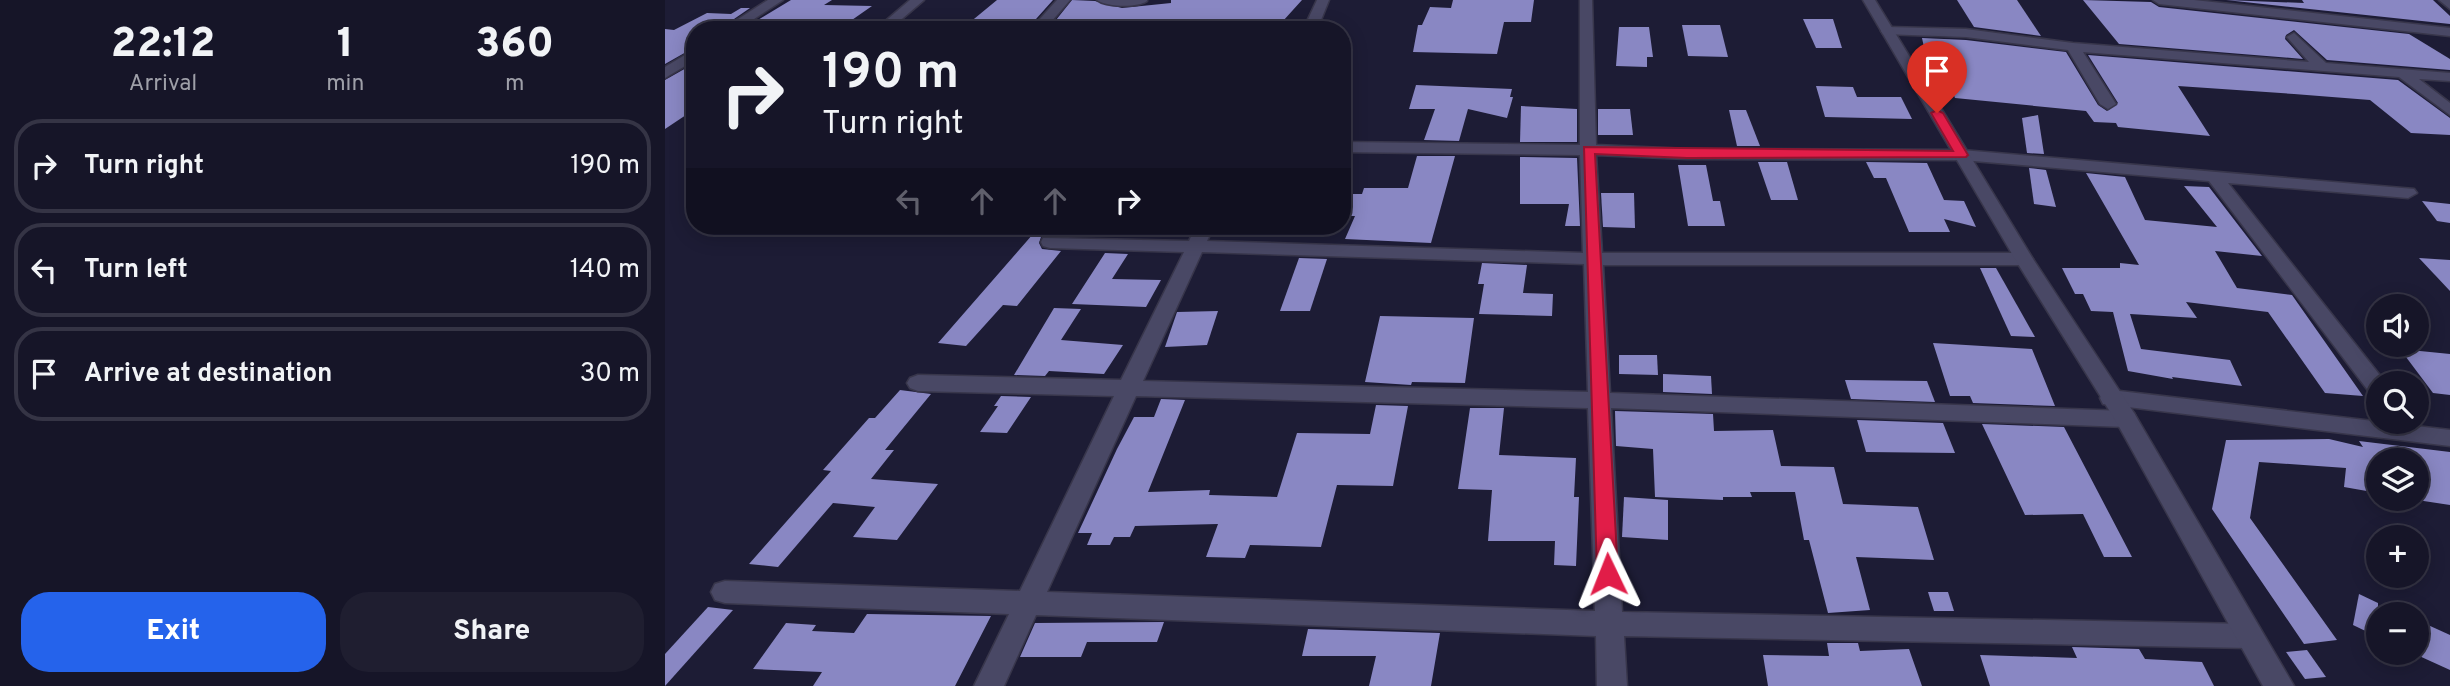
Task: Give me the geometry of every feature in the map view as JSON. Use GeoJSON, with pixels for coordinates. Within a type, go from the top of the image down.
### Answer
{"type":"FeatureCollection","features":[{"type":"Feature","properties":{"kind":"street"},"geometry":{"type":"LineString","coordinates":[[742,21],[777,0]]}},
{"type":"Feature","properties":{"kind":"street"},"geometry":{"type":"LineString","coordinates":[[892,21],[918,0]]}},
{"type":"Feature","properties":{"kind":"street"},"geometry":{"type":"LineString","coordinates":[[1044,21],[1064,0]]}},
{"type":"Feature","properties":{"kind":"street"},"geometry":{"type":"LineString","coordinates":[[1103,0],[1141,1]]}},
{"type":"Feature","properties":{"kind":"street"},"geometry":{"type":"LineString","coordinates":[[1314,21],[1323,0]]}},
{"type":"Feature","properties":{"kind":"street"},"geometry":{"type":"LineString","coordinates":[[1586,0],[1588,150],[1612,686]]}},
{"type":"Feature","properties":{"kind":"street"},"geometry":{"type":"LineString","coordinates":[[1869,0],[2024,259],[2126,419],[2279,686]]}},
{"type":"Feature","properties":{"kind":"street"},"geometry":{"type":"LineString","coordinates":[[2159,0],[2450,32]]}},
{"type":"Feature","properties":{"kind":"street"},"geometry":{"type":"LineString","coordinates":[[2295,0],[2305,16]]}},
{"type":"Feature","properties":{"kind":"street"},"geometry":{"type":"LineString","coordinates":[[2445,0],[2450,5]]}},
{"type":"Feature","properties":{"kind":"street"},"geometry":{"type":"LineString","coordinates":[[1888,30],[1966,33],[2073,47],[2450,77]]}},
{"type":"Feature","properties":{"kind":"street"},"geometry":{"type":"LineString","coordinates":[[2294,37],[2323,68]]}},
{"type":"Feature","properties":{"kind":"street"},"geometry":{"type":"LineString","coordinates":[[2073,47],[2108,104]]}},
{"type":"Feature","properties":{"kind":"street"},"geometry":{"type":"LineString","coordinates":[[665,74],[686,59]]}},
{"type":"Feature","properties":{"kind":"street"},"geometry":{"type":"LineString","coordinates":[[2405,75],[2450,110]]}},
{"type":"Feature","properties":{"kind":"street"},"geometry":{"type":"LineString","coordinates":[[1351,147],[1687,154],[1962,155],[2408,193]]}},
{"type":"Feature","properties":{"kind":"street"},"geometry":{"type":"LineString","coordinates":[[2215,177],[2366,372]]}},
{"type":"Feature","properties":{"kind":"street"},"geometry":{"type":"LineString","coordinates":[[989,686],[1200,235]]}},
{"type":"Feature","properties":{"kind":"street"},"geometry":{"type":"LineString","coordinates":[[1050,242],[1594,259],[2024,259]]}},
{"type":"Feature","properties":{"kind":"street"},"geometry":{"type":"LineString","coordinates":[[918,383],[1600,400],[2126,419]]}},
{"type":"Feature","properties":{"kind":"street"},"geometry":{"type":"LineString","coordinates":[[2111,398],[2366,423]]}},
{"type":"Feature","properties":{"kind":"street"},"geometry":{"type":"LineString","coordinates":[[2429,433],[2450,438]]}},
{"type":"Feature","properties":{"kind":"street"},"geometry":{"type":"LineString","coordinates":[[725,592],[1028,606],[1610,624],[2249,636]]}},
{"type":"Feature","properties":{"kind":"building"},"geometry":{"type":"Polygon","coordinates":[[[791,0],[832,0],[824,5],[872,6],[850,21],[756,21],[791,0]]]}},
{"type":"Feature","properties":{"kind":"building"},"geometry":{"type":"Polygon","coordinates":[[[997,0],[1053,0],[1036,19],[972,21],[997,0]]]}},
{"type":"Feature","properties":{"kind":"building"},"geometry":{"type":"Polygon","coordinates":[[[1072,0],[1095,1],[1122,8],[1171,3],[1171,0],[1302,0],[1283,21],[1056,20],[1072,0]]]}},
{"type":"Feature","properties":{"kind":"building"},"geometry":{"type":"Polygon","coordinates":[[[1453,0],[1534,0],[1531,22],[1504,22],[1497,54],[1413,52],[1418,25],[1422,25],[1430,7],[1451,8],[1453,0]]]}},
{"type":"Feature","properties":{"kind":"building"},"geometry":{"type":"Polygon","coordinates":[[[1957,0],[2017,0],[2041,36],[1974,27],[1957,0]]]}},
{"type":"Feature","properties":{"kind":"building"},"geometry":{"type":"Polygon","coordinates":[[[2083,0],[2151,2],[2159,7],[2409,34],[2450,59],[2450,70],[2327,60],[2294,30],[2286,35],[2285,39],[2303,59],[2119,44],[2083,0]]]}},
{"type":"Feature","properties":{"kind":"building"},"geometry":{"type":"Polygon","coordinates":[[[2226,0],[2304,3],[2302,0],[2433,0],[2450,16],[2450,24],[2226,0]]]}},
{"type":"Feature","properties":{"kind":"building"},"geometry":{"type":"Polygon","coordinates":[[[741,8],[750,8],[731,21],[691,21],[707,13],[731,14],[741,8]]]}},
{"type":"Feature","properties":{"kind":"building"},"geometry":{"type":"Polygon","coordinates":[[[1803,19],[1833,19],[1842,48],[1816,48],[1803,19]]]}},
{"type":"Feature","properties":{"kind":"building"},"geometry":{"type":"Polygon","coordinates":[[[686,24],[686,52],[665,64],[665,29],[674,30],[686,24]]]}},
{"type":"Feature","properties":{"kind":"building"},"geometry":{"type":"Polygon","coordinates":[[[1682,25],[1720,25],[1728,57],[1688,56],[1682,25]]]}},
{"type":"Feature","properties":{"kind":"building"},"geometry":{"type":"Polygon","coordinates":[[[1619,27],[1649,27],[1653,57],[1647,57],[1647,67],[1616,66],[1619,27]]]}},
{"type":"Feature","properties":{"kind":"building"},"geometry":{"type":"Polygon","coordinates":[[[1922,38],[1966,40],[2066,52],[2098,105],[2107,111],[2118,103],[2088,55],[2398,80],[2450,118],[2450,135],[2411,133],[2370,100],[2294,94],[2178,86],[2210,136],[2118,127],[2116,123],[2094,122],[2086,111],[1955,98],[1937,53],[1925,52],[1922,38]]]}},
{"type":"Feature","properties":{"kind":"building"},"geometry":{"type":"Polygon","coordinates":[[[686,68],[686,115],[665,129],[665,80],[686,68]]]}},
{"type":"Feature","properties":{"kind":"building"},"geometry":{"type":"Polygon","coordinates":[[[1416,85],[1512,89],[1510,97],[1513,97],[1507,118],[1468,109],[1459,141],[1424,140],[1435,109],[1409,109],[1416,85]]]}},
{"type":"Feature","properties":{"kind":"building"},"geometry":{"type":"Polygon","coordinates":[[[1816,86],[1853,87],[1857,97],[1901,97],[1912,119],[1825,117],[1816,86]]]}},
{"type":"Feature","properties":{"kind":"building"},"geometry":{"type":"Polygon","coordinates":[[[1521,106],[1577,109],[1577,142],[1520,142],[1521,106]]]}},
{"type":"Feature","properties":{"kind":"building"},"geometry":{"type":"Polygon","coordinates":[[[1598,109],[1630,109],[1633,135],[1598,135],[1598,109]]]}},
{"type":"Feature","properties":{"kind":"building"},"geometry":{"type":"Polygon","coordinates":[[[1729,110],[1746,110],[1760,146],[1737,146],[1729,110]]]}},
{"type":"Feature","properties":{"kind":"building"},"geometry":{"type":"Polygon","coordinates":[[[2038,115],[2044,154],[2027,153],[2022,118],[2038,115]]]}},
{"type":"Feature","properties":{"kind":"building"},"geometry":{"type":"Polygon","coordinates":[[[1417,156],[1455,156],[1431,243],[1345,239],[1347,235],[1351,235],[1355,216],[1351,216],[1351,194],[1362,194],[1364,188],[1408,188],[1417,156]]]}},
{"type":"Feature","properties":{"kind":"building"},"geometry":{"type":"Polygon","coordinates":[[[1520,157],[1577,158],[1580,226],[1565,226],[1569,204],[1520,204],[1520,157]]]}},
{"type":"Feature","properties":{"kind":"building"},"geometry":{"type":"Polygon","coordinates":[[[1758,162],[1787,162],[1798,200],[1771,200],[1758,162]]]}},
{"type":"Feature","properties":{"kind":"building"},"geometry":{"type":"Polygon","coordinates":[[[1866,162],[1927,163],[1944,200],[1964,201],[1976,227],[1944,219],[1950,232],[1909,232],[1886,178],[1874,178],[1866,162]]]}},
{"type":"Feature","properties":{"kind":"building"},"geometry":{"type":"Polygon","coordinates":[[[1678,165],[1706,165],[1713,201],[1720,201],[1725,226],[1688,226],[1678,165]]]}},
{"type":"Feature","properties":{"kind":"building"},"geometry":{"type":"Polygon","coordinates":[[[2029,168],[2046,170],[2056,207],[2034,204],[2029,168]]]}},
{"type":"Feature","properties":{"kind":"building"},"geometry":{"type":"Polygon","coordinates":[[[2086,173],[2125,177],[2145,220],[2217,227],[2184,186],[2209,187],[2262,256],[2215,251],[2237,288],[2292,295],[2363,396],[2325,393],[2268,312],[2186,302],[2197,318],[2130,314],[2141,349],[2230,360],[2242,386],[2128,371],[2113,312],[2091,311],[2083,294],[2075,294],[2062,268],[2120,268],[2120,263],[2139,265],[2086,173]]]}},
{"type":"Feature","properties":{"kind":"building"},"geometry":{"type":"Polygon","coordinates":[[[1601,193],[1634,193],[1635,228],[1603,227],[1601,193]]]}},
{"type":"Feature","properties":{"kind":"building"},"geometry":{"type":"Polygon","coordinates":[[[2422,201],[2450,204],[2450,223],[2437,221],[2422,201]]]}},
{"type":"Feature","properties":{"kind":"building"},"geometry":{"type":"Polygon","coordinates":[[[1032,235],[1074,235],[1041,237],[1039,243],[1042,249],[1061,251],[1017,306],[1003,305],[966,346],[938,343],[1032,235]]]}},
{"type":"Feature","properties":{"kind":"building"},"geometry":{"type":"Polygon","coordinates":[[[1105,253],[1128,254],[1112,279],[1161,280],[1146,307],[1072,304],[1105,253]]]}},
{"type":"Feature","properties":{"kind":"building"},"geometry":{"type":"Polygon","coordinates":[[[1299,258],[1327,259],[1310,311],[1280,311],[1299,258]]]}},
{"type":"Feature","properties":{"kind":"building"},"geometry":{"type":"Polygon","coordinates":[[[2419,258],[2450,260],[2450,291],[2419,258]]]}},
{"type":"Feature","properties":{"kind":"building"},"geometry":{"type":"Polygon","coordinates":[[[1482,263],[1527,265],[1523,293],[1553,294],[1552,316],[1479,314],[1484,284],[1478,284],[1482,263]]]}},
{"type":"Feature","properties":{"kind":"building"},"geometry":{"type":"Polygon","coordinates":[[[1980,268],[1996,268],[2035,337],[2011,336],[1980,268]]]}},
{"type":"Feature","properties":{"kind":"building"},"geometry":{"type":"Polygon","coordinates":[[[1054,308],[1081,309],[1061,340],[1123,345],[1104,374],[1049,371],[1045,376],[1014,375],[1054,308]]]}},
{"type":"Feature","properties":{"kind":"building"},"geometry":{"type":"Polygon","coordinates":[[[1218,311],[1207,345],[1165,347],[1177,312],[1218,311]]]}},
{"type":"Feature","properties":{"kind":"building"},"geometry":{"type":"Polygon","coordinates":[[[1380,316],[1474,318],[1465,383],[1412,382],[1411,385],[1365,382],[1380,316]]]}},
{"type":"Feature","properties":{"kind":"building"},"geometry":{"type":"Polygon","coordinates":[[[1933,343],[2032,349],[2055,406],[1973,403],[1970,396],[1950,396],[1933,343]]]}},
{"type":"Feature","properties":{"kind":"building"},"geometry":{"type":"Polygon","coordinates":[[[2429,352],[2450,354],[2450,395],[2433,393],[2429,388],[2429,371],[2416,371],[2406,357],[2429,357],[2429,352]]]}},
{"type":"Feature","properties":{"kind":"building"},"geometry":{"type":"Polygon","coordinates":[[[1619,355],[1657,355],[1658,375],[1619,374],[1619,355]]]}},
{"type":"Feature","properties":{"kind":"building"},"geometry":{"type":"Polygon","coordinates":[[[1663,374],[1711,376],[1712,394],[1663,392],[1663,374]]]}},
{"type":"Feature","properties":{"kind":"building"},"geometry":{"type":"Polygon","coordinates":[[[1845,380],[1927,381],[1935,402],[1851,399],[1845,380]]]}},
{"type":"Feature","properties":{"kind":"building"},"geometry":{"type":"Polygon","coordinates":[[[900,390],[931,394],[885,450],[894,450],[871,479],[938,484],[897,540],[853,537],[875,507],[833,503],[778,567],[749,564],[831,471],[823,470],[869,418],[875,418],[900,390]]]}},
{"type":"Feature","properties":{"kind":"building"},"geometry":{"type":"Polygon","coordinates":[[[1001,396],[1031,397],[1007,433],[980,432],[998,406],[994,406],[1001,396]]]}},
{"type":"Feature","properties":{"kind":"building"},"geometry":{"type":"Polygon","coordinates":[[[1161,399],[1185,400],[1148,492],[1210,490],[1209,495],[1277,497],[1297,433],[1370,434],[1376,405],[1408,406],[1393,486],[1337,485],[1321,547],[1250,545],[1245,558],[1206,557],[1218,524],[1135,526],[1130,537],[1114,537],[1110,545],[1087,545],[1092,533],[1078,533],[1117,449],[1134,417],[1154,417],[1161,399]]]}},
{"type":"Feature","properties":{"kind":"building"},"geometry":{"type":"Polygon","coordinates":[[[1470,408],[1504,408],[1499,455],[1576,458],[1574,497],[1579,497],[1576,566],[1554,565],[1555,541],[1488,541],[1492,490],[1458,489],[1470,408]]]}},
{"type":"Feature","properties":{"kind":"building"},"geometry":{"type":"Polygon","coordinates":[[[1615,411],[1713,414],[1714,431],[1773,430],[1781,466],[1834,467],[1843,504],[1918,507],[1934,560],[1856,557],[1870,610],[1828,613],[1809,540],[1804,540],[1795,492],[1750,492],[1752,497],[1723,497],[1723,500],[1655,497],[1653,449],[1616,446],[1615,411]]]}},
{"type":"Feature","properties":{"kind":"building"},"geometry":{"type":"Polygon","coordinates":[[[1857,420],[1943,423],[1955,453],[1866,452],[1857,420]]]}},
{"type":"Feature","properties":{"kind":"building"},"geometry":{"type":"Polygon","coordinates":[[[1982,424],[2064,427],[2132,557],[2104,557],[2083,514],[2025,515],[1982,424]]]}},
{"type":"Feature","properties":{"kind":"building"},"geometry":{"type":"Polygon","coordinates":[[[2329,439],[2363,447],[2359,441],[2417,448],[2366,448],[2366,491],[2344,487],[2346,468],[2259,462],[2250,518],[2337,640],[2304,644],[2212,509],[2226,440],[2329,439]]]}},
{"type":"Feature","properties":{"kind":"building"},"geometry":{"type":"Polygon","coordinates":[[[2429,449],[2450,452],[2450,505],[2429,502],[2429,449]]]}},
{"type":"Feature","properties":{"kind":"building"},"geometry":{"type":"Polygon","coordinates":[[[1624,497],[1668,500],[1668,540],[1622,537],[1624,497]]]}},
{"type":"Feature","properties":{"kind":"building"},"geometry":{"type":"Polygon","coordinates":[[[1928,592],[1948,592],[1954,611],[1934,611],[1928,592]]]}},
{"type":"Feature","properties":{"kind":"building"},"geometry":{"type":"Polygon","coordinates":[[[2359,594],[2376,602],[2366,602],[2366,631],[2353,625],[2359,594]]]}},
{"type":"Feature","properties":{"kind":"building"},"geometry":{"type":"Polygon","coordinates":[[[708,607],[733,610],[665,686],[665,654],[708,607]]]}},
{"type":"Feature","properties":{"kind":"building"},"geometry":{"type":"Polygon","coordinates":[[[867,614],[991,616],[955,686],[813,686],[822,672],[753,669],[786,623],[816,625],[812,631],[854,633],[867,614]]]}},
{"type":"Feature","properties":{"kind":"building"},"geometry":{"type":"Polygon","coordinates":[[[1164,622],[1157,642],[1087,642],[1081,657],[1020,657],[1035,623],[1164,622]]]}},
{"type":"Feature","properties":{"kind":"building"},"geometry":{"type":"Polygon","coordinates":[[[2429,625],[2450,635],[2450,670],[2429,660],[2429,625]]]}},
{"type":"Feature","properties":{"kind":"building"},"geometry":{"type":"Polygon","coordinates":[[[1308,629],[1440,633],[1431,686],[1369,686],[1376,656],[1302,656],[1308,629]]]}},
{"type":"Feature","properties":{"kind":"building"},"geometry":{"type":"Polygon","coordinates":[[[1827,643],[1858,643],[1860,651],[1909,649],[1922,686],[1768,686],[1763,655],[1829,656],[1827,643]]]}},
{"type":"Feature","properties":{"kind":"building"},"geometry":{"type":"Polygon","coordinates":[[[2072,647],[2139,649],[2145,659],[2202,662],[2214,686],[1990,686],[1980,655],[2077,658],[2072,647]]]}},
{"type":"Feature","properties":{"kind":"building"},"geometry":{"type":"Polygon","coordinates":[[[2307,650],[2326,677],[2305,679],[2286,652],[2307,650]]]}},
{"type":"Feature","properties":{"kind":"route"},"geometry":{"type":"LineString","coordinates":[[1608,574],[1588,150],[1687,154],[1962,155],[1937,113]]}}]}
